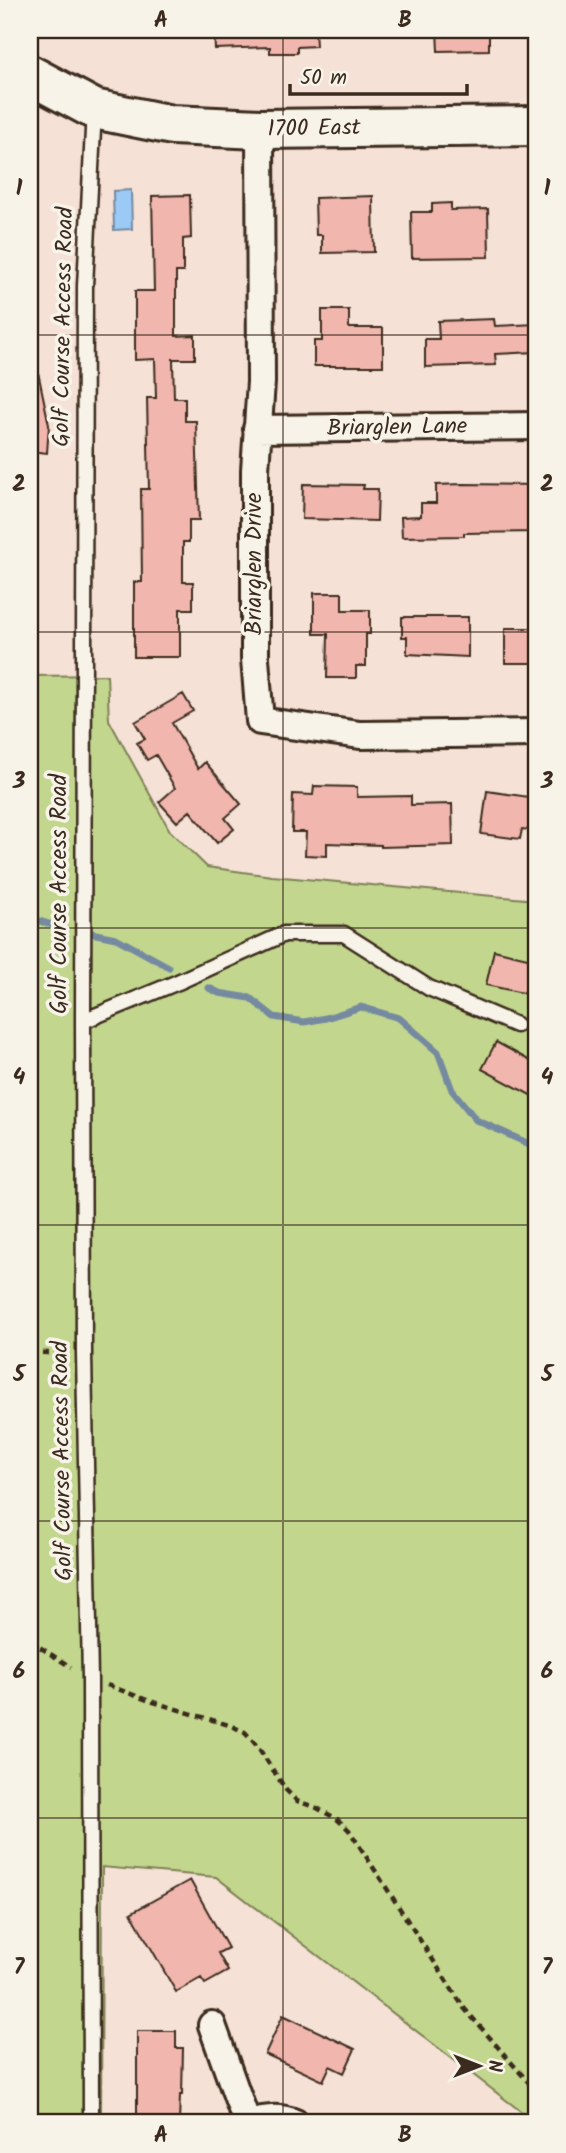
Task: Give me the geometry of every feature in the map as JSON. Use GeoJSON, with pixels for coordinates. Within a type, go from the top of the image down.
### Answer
{"type":"FeatureCollection","features":[{"type":"Feature","properties":{"kind":"main road","name":"1700 East"},"geometry":{"type":"LineString","coordinates":[[30,75],[94,109],[172,125],[260,130],[536,126]]}},
{"type":"Feature","properties":{"kind":"street","name":"Briarglen Drive"},"geometry":{"type":"LineString","coordinates":[[260,130],[261,382],[257,429],[255,659],[260,721],[359,735],[536,733]]}},
{"type":"Feature","properties":{"kind":"street","name":"Briarglen Lane"},"geometry":{"type":"LineString","coordinates":[[257,429],[536,426]]}},
{"type":"Feature","properties":{"kind":"street"},"geometry":{"type":"LineString","coordinates":[[212,2025],[238,2102],[248,2123],[270,2118],[295,2123]]}},
{"type":"Feature","properties":{"kind":"lane","name":"Golf Course Access Road"},"geometry":{"type":"LineString","coordinates":[[91,2123],[90,1679],[84,1354],[83,1021],[85,286],[94,109]]}},
{"type":"Feature","properties":{"kind":"lane"},"geometry":{"type":"LineString","coordinates":[[83,1021],[284,934],[344,934],[429,988],[516,1025]]}},
{"type":"Feature","properties":{"kind":"path"},"geometry":{"type":"LineString","coordinates":[[30,1352],[84,1354]]}},
{"type":"Feature","properties":{"kind":"path"},"geometry":{"type":"LineString","coordinates":[[30,1641],[90,1679],[147,1700],[229,1724],[245,1732],[286,1790],[297,1801],[337,1819],[349,1830],[464,2008],[536,2091]]}},
{"type":"Feature","properties":{"kind":"green space"},"geometry":{"type":"Polygon","coordinates":[[[107,675],[109,720],[170,831],[207,867],[272,876],[536,900],[536,2123],[216,1877],[102,1867],[101,2123],[30,2123],[30,676],[107,675]]]}},
{"type":"Feature","properties":{"kind":"water"},"geometry":{"type":"Polygon","coordinates":[[[131,190],[132,229],[114,230],[113,191],[131,190]]]}},
{"type":"Feature","properties":{"kind":"building"},"geometry":{"type":"Polygon","coordinates":[[[214,30],[315,30],[316,46],[297,47],[297,53],[270,53],[270,47],[215,49],[214,30]]]}},
{"type":"Feature","properties":{"kind":"building"},"geometry":{"type":"Polygon","coordinates":[[[437,30],[489,30],[489,50],[438,51],[437,30]]]}},
{"type":"Feature","properties":{"kind":"building"},"geometry":{"type":"Polygon","coordinates":[[[190,195],[191,238],[183,239],[183,272],[176,272],[176,336],[195,335],[195,359],[173,359],[174,398],[185,398],[185,421],[196,421],[199,520],[189,520],[189,542],[183,542],[183,582],[193,582],[193,609],[180,609],[180,657],[134,657],[134,582],[142,582],[141,489],[149,489],[147,398],[156,398],[155,359],[135,360],[135,291],[154,291],[152,196],[190,195]]]}},
{"type":"Feature","properties":{"kind":"building"},"geometry":{"type":"Polygon","coordinates":[[[373,196],[374,252],[322,253],[322,235],[316,235],[315,198],[373,196]]]}},
{"type":"Feature","properties":{"kind":"building"},"geometry":{"type":"Polygon","coordinates":[[[451,203],[451,210],[488,209],[489,257],[412,258],[411,212],[432,212],[432,204],[451,203]]]}},
{"type":"Feature","properties":{"kind":"building"},"geometry":{"type":"Polygon","coordinates":[[[322,310],[349,310],[349,328],[383,328],[383,366],[314,366],[314,341],[322,341],[322,310]]]}},
{"type":"Feature","properties":{"kind":"building"},"geometry":{"type":"Polygon","coordinates":[[[494,319],[495,326],[536,324],[536,352],[495,354],[496,365],[425,367],[425,339],[439,339],[438,321],[494,319]]]}},
{"type":"Feature","properties":{"kind":"building"},"geometry":{"type":"Polygon","coordinates":[[[38,372],[49,425],[47,453],[30,451],[30,373],[38,372]]]}},
{"type":"Feature","properties":{"kind":"building"},"geometry":{"type":"Polygon","coordinates":[[[303,484],[364,485],[363,489],[378,489],[377,521],[302,519],[303,484]]]}},
{"type":"Feature","properties":{"kind":"building"},"geometry":{"type":"Polygon","coordinates":[[[436,485],[536,485],[536,532],[402,537],[401,517],[421,516],[421,503],[436,503],[436,485]]]}},
{"type":"Feature","properties":{"kind":"building"},"geometry":{"type":"Polygon","coordinates":[[[314,593],[342,593],[342,610],[370,610],[370,634],[366,634],[366,666],[356,666],[356,678],[327,678],[328,634],[314,634],[314,593]]]}},
{"type":"Feature","properties":{"kind":"building"},"geometry":{"type":"Polygon","coordinates":[[[402,617],[468,617],[468,657],[407,654],[407,637],[402,637],[402,617]]]}},
{"type":"Feature","properties":{"kind":"building"},"geometry":{"type":"Polygon","coordinates":[[[505,628],[536,628],[536,663],[505,663],[505,628]]]}},
{"type":"Feature","properties":{"kind":"building"},"geometry":{"type":"Polygon","coordinates":[[[183,694],[193,711],[172,723],[198,769],[205,762],[241,804],[225,818],[234,829],[217,843],[190,811],[177,822],[159,802],[175,788],[156,755],[147,760],[137,743],[145,739],[135,722],[183,694]]]}},
{"type":"Feature","properties":{"kind":"building"},"geometry":{"type":"Polygon","coordinates":[[[314,786],[357,787],[357,797],[411,796],[411,805],[452,804],[453,845],[381,847],[327,843],[327,856],[305,855],[306,832],[292,832],[293,794],[313,795],[314,786]]]}},
{"type":"Feature","properties":{"kind":"building"},"geometry":{"type":"Polygon","coordinates":[[[487,791],[536,798],[536,831],[522,829],[520,839],[481,834],[487,791]]]}},
{"type":"Feature","properties":{"kind":"building"},"geometry":{"type":"Polygon","coordinates":[[[494,950],[536,960],[536,996],[486,985],[494,950]]]}},
{"type":"Feature","properties":{"kind":"building"},"geometry":{"type":"Polygon","coordinates":[[[496,1042],[536,1064],[536,1098],[482,1069],[496,1042]]]}},
{"type":"Feature","properties":{"kind":"building"},"geometry":{"type":"Polygon","coordinates":[[[190,1880],[228,1948],[218,1953],[228,1971],[205,1984],[201,1978],[176,1992],[131,1913],[190,1880]]]}},
{"type":"Feature","properties":{"kind":"building"},"geometry":{"type":"Polygon","coordinates":[[[283,2015],[355,2049],[344,2073],[330,2066],[323,2081],[265,2054],[283,2015]]]}},
{"type":"Feature","properties":{"kind":"building"},"geometry":{"type":"Polygon","coordinates":[[[137,2031],[176,2031],[176,2048],[183,2048],[179,2123],[137,2123],[137,2031]]]}},
{"type":"Feature","properties":{"kind":"waterway"},"geometry":{"type":"LineString","coordinates":[[30,918],[52,925]]}},
{"type":"Feature","properties":{"kind":"waterway"},"geometry":{"type":"LineString","coordinates":[[91,933],[116,938],[169,967]]}},
{"type":"Feature","properties":{"kind":"waterway"},"geometry":{"type":"LineString","coordinates":[[209,988],[219,993],[250,998],[274,1017],[304,1022],[361,1007],[399,1018],[438,1052],[452,1090],[476,1120],[536,1147]]}}]}
